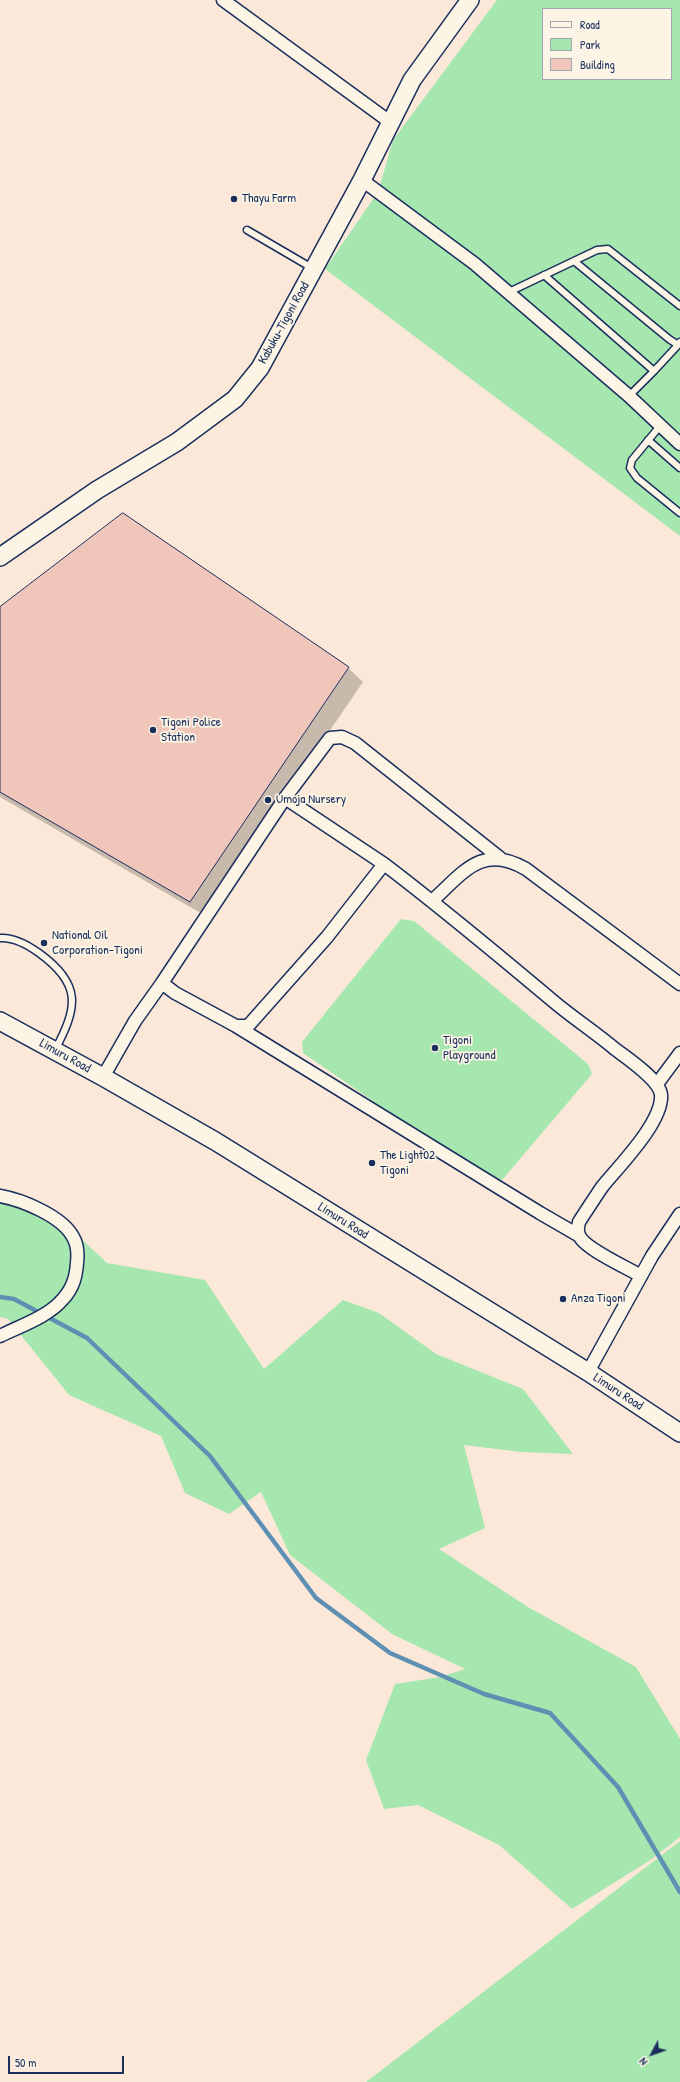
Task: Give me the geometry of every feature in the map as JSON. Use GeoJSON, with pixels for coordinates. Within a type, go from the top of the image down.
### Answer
{"type":"FeatureCollection","features":[{"type":"Feature","properties":{"kind":"main road","name":"Kabuku-Tigoni Road"},"geometry":{"type":"LineString","coordinates":[[0,557],[97,490],[177,442],[235,399],[260,368],[362,180],[412,80],[470,0]]}},
{"type":"Feature","properties":{"kind":"main road","name":"Limuru Road"},"geometry":{"type":"LineString","coordinates":[[0,1020],[215,1141],[588,1372],[680,1433]]}},
{"type":"Feature","properties":{"kind":"street"},"geometry":{"type":"LineString","coordinates":[[223,0],[390,122]]}},
{"type":"Feature","properties":{"kind":"street"},"geometry":{"type":"LineString","coordinates":[[362,180],[475,264],[509,292],[629,396],[680,444]]}},
{"type":"Feature","properties":{"kind":"street"},"geometry":{"type":"LineString","coordinates":[[103,1077],[135,1021],[285,798],[330,738],[342,737],[354,743],[500,858]]}},
{"type":"Feature","properties":{"kind":"street"},"geometry":{"type":"LineString","coordinates":[[285,798],[384,864],[470,930],[554,1002],[610,1044],[657,1084],[662,1094],[660,1106],[656,1116],[636,1147],[602,1188],[584,1214],[579,1222],[578,1235]]}},
{"type":"Feature","properties":{"kind":"street"},"geometry":{"type":"LineString","coordinates":[[432,901],[476,864],[490,858],[500,858],[512,861],[526,869],[680,984]]}},
{"type":"Feature","properties":{"kind":"street"},"geometry":{"type":"LineString","coordinates":[[236,1026],[248,1026],[259,1016],[327,937],[384,864]]}},
{"type":"Feature","properties":{"kind":"street"},"geometry":{"type":"LineString","coordinates":[[162,983],[175,993],[236,1026],[578,1235],[587,1245],[641,1276]]}},
{"type":"Feature","properties":{"kind":"street"},"geometry":{"type":"LineString","coordinates":[[657,1084],[680,1053]]}},
{"type":"Feature","properties":{"kind":"street"},"geometry":{"type":"LineString","coordinates":[[0,1196],[52,1215],[73,1236],[78,1252],[76,1279],[63,1300],[41,1316],[0,1336]]}},
{"type":"Feature","properties":{"kind":"street"},"geometry":{"type":"LineString","coordinates":[[588,1372],[641,1276],[680,1214]]}},
{"type":"Feature","properties":{"kind":"lane"},"geometry":{"type":"LineString","coordinates":[[247,230],[314,269]]}},
{"type":"Feature","properties":{"kind":"lane"},"geometry":{"type":"LineString","coordinates":[[509,292],[597,250],[608,249],[680,306]]}},
{"type":"Feature","properties":{"kind":"lane"},"geometry":{"type":"LineString","coordinates":[[574,261],[679,344],[629,396]]}},
{"type":"Feature","properties":{"kind":"lane"},"geometry":{"type":"LineString","coordinates":[[544,275],[654,371]]}},
{"type":"Feature","properties":{"kind":"lane"},"geometry":{"type":"LineString","coordinates":[[660,426],[632,460],[630,468],[637,478],[680,513]]}},
{"type":"Feature","properties":{"kind":"lane"},"geometry":{"type":"LineString","coordinates":[[648,440],[680,468]]}},
{"type":"Feature","properties":{"kind":"lane"},"geometry":{"type":"LineString","coordinates":[[0,938],[10,938],[33,949],[61,972],[70,985],[72,1011],[55,1051]]}},
{"type":"Feature","properties":{"kind":"green space"},"geometry":{"type":"Polygon","coordinates":[[[497,0],[680,0],[680,536],[325,269],[378,192],[393,140],[497,0]]]}},
{"type":"Feature","properties":{"kind":"green space","name":"Tigoni Playground"},"geometry":{"type":"Polygon","coordinates":[[[401,919],[414,921],[588,1064],[592,1074],[497,1186],[303,1053],[302,1042],[401,919]]]}},
{"type":"Feature","properties":{"kind":"green space"},"geometry":{"type":"Polygon","coordinates":[[[0,1191],[42,1202],[107,1263],[205,1280],[264,1369],[343,1300],[379,1313],[436,1354],[523,1389],[573,1454],[521,1452],[464,1445],[485,1528],[439,1549],[528,1607],[636,1667],[680,1739],[680,1837],[652,1859],[572,1909],[499,1845],[418,1805],[384,1809],[366,1760],[395,1684],[440,1677],[465,1669],[392,1634],[290,1555],[261,1492],[229,1514],[185,1493],[161,1436],[69,1395],[8,1319],[0,1317],[0,1191]]]}},
{"type":"Feature","properties":{"kind":"green space"},"geometry":{"type":"Polygon","coordinates":[[[680,1841],[680,2082],[366,2082],[680,1841]]]}},
{"type":"Feature","properties":{"kind":"building","name":"Tigoni Police Station"},"geometry":{"type":"Polygon","coordinates":[[[123,513],[349,667],[190,902],[0,792],[0,607],[123,513]]]}},
{"type":"Feature","properties":{"kind":"waterway"},"geometry":{"type":"LineString","coordinates":[[0,1297],[14,1299],[87,1338],[210,1456],[316,1598],[390,1653],[484,1694],[550,1713],[618,1787],[680,1892]]}},
{"type":"Feature","properties":{"kind":"place","name":"Thayu Farm"},"geometry":{"type":"Point","coordinates":[234,199]}},
{"type":"Feature","properties":{"kind":"place","name":"Tigoni Police Station"},"geometry":{"type":"Point","coordinates":[153,730]}},
{"type":"Feature","properties":{"kind":"place","name":"Umoja Nursery"},"geometry":{"type":"Point","coordinates":[268,800]}},
{"type":"Feature","properties":{"kind":"place","name":"National Oil Corporation-Tigoni"},"geometry":{"type":"Point","coordinates":[44,943]}},
{"type":"Feature","properties":{"kind":"place","name":"Tigoni Playground"},"geometry":{"type":"Point","coordinates":[435,1048]}},
{"type":"Feature","properties":{"kind":"place","name":"The Light02 Tigoni"},"geometry":{"type":"Point","coordinates":[372,1163]}},
{"type":"Feature","properties":{"kind":"place","name":"Anza Tigoni"},"geometry":{"type":"Point","coordinates":[563,1299]}}]}
